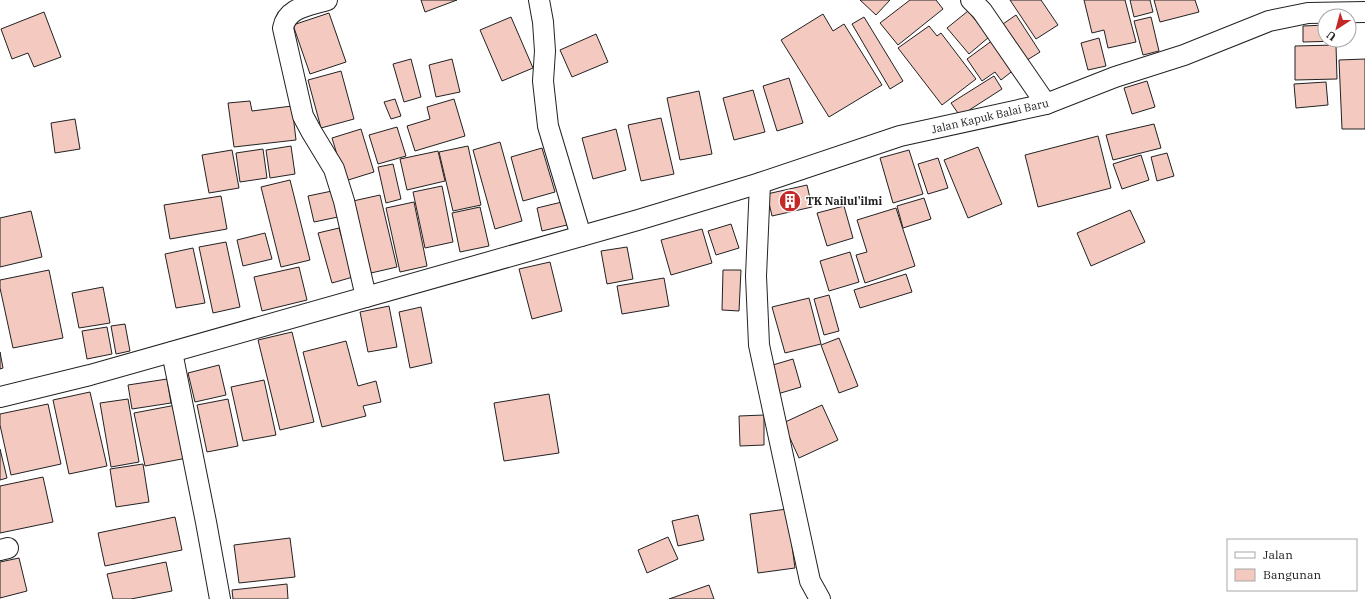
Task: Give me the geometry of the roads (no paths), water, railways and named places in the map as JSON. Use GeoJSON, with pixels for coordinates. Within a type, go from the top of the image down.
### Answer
{"type":"FeatureCollection","features":[{"type":"Feature","properties":{"kind":"street"},"geometry":{"type":"LineString","coordinates":[[327,0],[292,12],[284,22],[283,28],[303,116],[334,169],[344,201],[366,297]]}},
{"type":"Feature","properties":{"kind":"street"},"geometry":{"type":"LineString","coordinates":[[539,0],[543,22],[545,51],[543,81],[548,126],[581,236]]}},
{"type":"Feature","properties":{"kind":"street"},"geometry":{"type":"LineString","coordinates":[[971,0],[982,11],[1046,104]]}},
{"type":"Feature","properties":{"kind":"street","name":"Jalan Kapuk Balai Baru"},"geometry":{"type":"LineString","coordinates":[[0,397],[172,352],[638,220],[760,183],[900,136],[1046,104],[1115,77],[1184,55],[1269,21],[1308,13],[1365,12]]}},
{"type":"Feature","properties":{"kind":"street"},"geometry":{"type":"LineString","coordinates":[[760,183],[756,276],[759,345],[810,581],[820,599]]}},
{"type":"Feature","properties":{"kind":"street"},"geometry":{"type":"LineString","coordinates":[[172,352],[220,599]]}},
{"type":"Feature","properties":{"kind":"place","name":"TK Nailul'ilmi"},"geometry":{"type":"Point","coordinates":[790,201]}}]}
